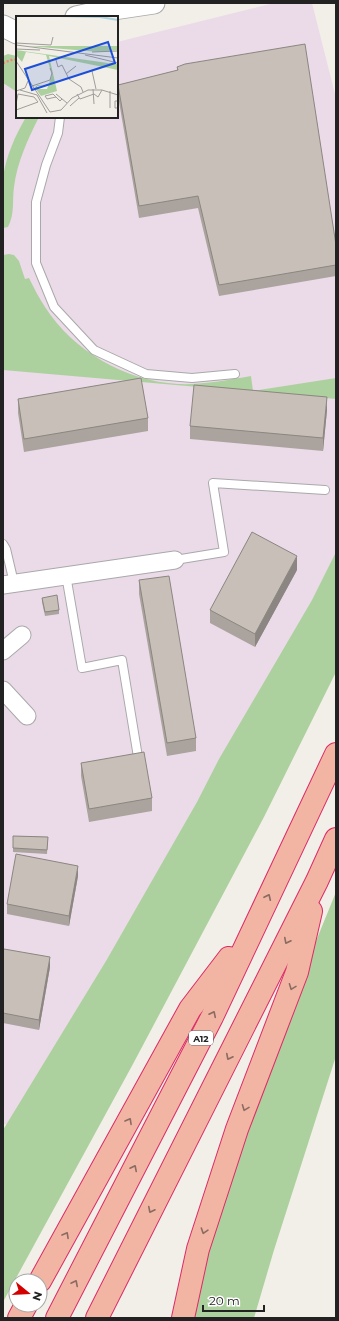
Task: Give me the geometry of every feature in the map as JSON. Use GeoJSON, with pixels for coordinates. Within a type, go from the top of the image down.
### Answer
{"type":"FeatureCollection","features":[{"type":"Feature","properties":{"kind":"highway","name":"A12"},"geometry":{"type":"LineString","coordinates":[[57,1318],[212,1017],[336,754]]}},
{"type":"Feature","properties":{"kind":"highway"},"geometry":{"type":"LineString","coordinates":[[97,1318],[317,881],[336,839]]}},
{"type":"Feature","properties":{"kind":"highway"},"geometry":{"type":"LineString","coordinates":[[184,1318],[198,1249],[237,1129],[297,972],[317,881]]}},
{"type":"Feature","properties":{"kind":"highway","name":"A12"},"geometry":{"type":"LineString","coordinates":[[44,1273],[190,1009],[255,925]]}},
{"type":"Feature","properties":{"kind":"street"},"geometry":{"type":"LineString","coordinates":[[77,16],[84,3]]}},
{"type":"Feature","properties":{"kind":"street"},"geometry":{"type":"LineString","coordinates":[[80,16],[107,10],[154,3]]}},
{"type":"Feature","properties":{"kind":"street"},"geometry":{"type":"LineString","coordinates":[[3,26],[16,33]]}},
{"type":"Feature","properties":{"kind":"street"},"geometry":{"type":"LineString","coordinates":[[3,41],[16,34]]}},
{"type":"Feature","properties":{"kind":"street"},"geometry":{"type":"LineString","coordinates":[[9,584],[175,560]]}},
{"type":"Feature","properties":{"kind":"street"},"geometry":{"type":"LineString","coordinates":[[3,651],[22,635]]}},
{"type":"Feature","properties":{"kind":"street"},"geometry":{"type":"LineString","coordinates":[[3,690],[27,716]]}},
{"type":"Feature","properties":{"kind":"lane"},"geometry":{"type":"LineString","coordinates":[[60,118],[58,133],[46,165],[36,202],[36,263],[54,307],[94,350],[146,374],[192,378],[235,374]]}},
{"type":"Feature","properties":{"kind":"lane"},"geometry":{"type":"LineString","coordinates":[[175,560],[224,552],[213,483],[325,490]]}},
{"type":"Feature","properties":{"kind":"lane"},"geometry":{"type":"LineString","coordinates":[[3,544],[6,549],[9,584]]}},
{"type":"Feature","properties":{"kind":"lane"},"geometry":{"type":"LineString","coordinates":[[66,575],[82,668],[122,660],[138,757]]}},
{"type":"Feature","properties":{"kind":"path"},"geometry":{"type":"LineString","coordinates":[[3,63],[16,60]]}},
{"type":"Feature","properties":{"kind":"shaded area"},"geometry":{"type":"Polygon","coordinates":[[[274,3],[312,3],[336,98],[336,568],[21,1127],[3,1124],[3,75],[16,71],[16,118],[118,118],[118,42],[274,3]]]}},
{"type":"Feature","properties":{"kind":"green space"},"geometry":{"type":"Polygon","coordinates":[[[8,54],[16,56],[16,91],[3,83],[3,56],[8,54]]]}},
{"type":"Feature","properties":{"kind":"green space"},"geometry":{"type":"Polygon","coordinates":[[[25,118],[39,118],[27,142],[15,178],[10,222],[8,227],[3,228],[2,190],[4,170],[18,131],[25,118]]]}},
{"type":"Feature","properties":{"kind":"green space"},"geometry":{"type":"Polygon","coordinates":[[[3,255],[14,255],[19,261],[25,279],[29,278],[45,307],[70,337],[102,361],[120,370],[159,382],[178,384],[206,383],[251,376],[253,391],[336,378],[336,399],[3,370],[3,255]]]}},
{"type":"Feature","properties":{"kind":"green space"},"geometry":{"type":"Polygon","coordinates":[[[336,552],[336,672],[264,817],[133,1064],[19,1273],[8,1273],[8,1293],[3,1302],[3,1130],[106,961],[197,802],[219,759],[312,600],[336,552]]]}},
{"type":"Feature","properties":{"kind":"green space"},"geometry":{"type":"Polygon","coordinates":[[[336,892],[336,1056],[274,1250],[254,1318],[187,1318],[234,1142],[336,892]]]}},
{"type":"Feature","properties":{"kind":"building"},"geometry":{"type":"Polygon","coordinates":[[[305,44],[336,245],[336,265],[219,285],[198,196],[139,206],[118,85],[178,70],[177,67],[185,64],[305,44]]]}},
{"type":"Feature","properties":{"kind":"building"},"geometry":{"type":"Polygon","coordinates":[[[141,378],[148,418],[24,439],[18,399],[141,378]]]}},
{"type":"Feature","properties":{"kind":"building"},"geometry":{"type":"Polygon","coordinates":[[[194,385],[327,397],[323,438],[190,426],[194,385]]]}},
{"type":"Feature","properties":{"kind":"building"},"geometry":{"type":"Polygon","coordinates":[[[252,532],[297,556],[255,634],[210,610],[252,532]]]}},
{"type":"Feature","properties":{"kind":"building"},"geometry":{"type":"Polygon","coordinates":[[[169,576],[196,738],[167,743],[139,580],[169,576]]]}},
{"type":"Feature","properties":{"kind":"building"},"geometry":{"type":"Polygon","coordinates":[[[57,595],[59,610],[45,612],[42,598],[57,595]]]}},
{"type":"Feature","properties":{"kind":"building"},"geometry":{"type":"Polygon","coordinates":[[[144,752],[152,798],[89,809],[81,763],[144,752]]]}},
{"type":"Feature","properties":{"kind":"building"},"geometry":{"type":"Polygon","coordinates":[[[13,836],[48,837],[47,850],[13,848],[13,836]]]}},
{"type":"Feature","properties":{"kind":"building"},"geometry":{"type":"Polygon","coordinates":[[[16,854],[78,866],[69,916],[7,904],[16,854]]]}},
{"type":"Feature","properties":{"kind":"building"},"geometry":{"type":"Polygon","coordinates":[[[4,949],[50,957],[39,1020],[3,1013],[4,949]]]}}]}
